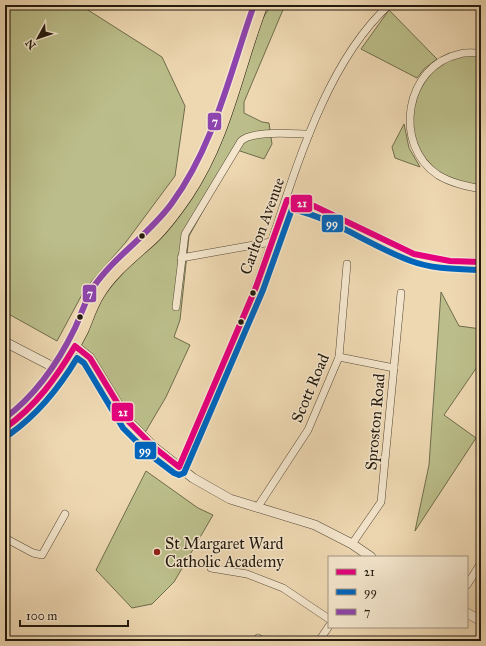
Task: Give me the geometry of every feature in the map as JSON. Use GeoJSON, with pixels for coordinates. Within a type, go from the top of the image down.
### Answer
{"type":"FeatureCollection","features":[{"type":"Feature","properties":{"kind":"main road"},"geometry":{"type":"LineString","coordinates":[[5,428],[38,402],[61,371],[75,346],[97,296],[111,276],[150,242],[169,220],[202,170],[220,134],[247,44],[262,5]]}},
{"type":"Feature","properties":{"kind":"street","name":"Carlton Avenue"},"geometry":{"type":"LineString","coordinates":[[179,467],[256,287],[309,134],[332,82],[373,21],[388,5]]}},
{"type":"Feature","properties":{"kind":"street"},"geometry":{"type":"LineString","coordinates":[[481,53],[460,53],[451,56],[440,62],[428,72],[421,80],[414,94],[409,121],[415,146],[428,167],[437,175],[452,182],[481,189]]}},
{"type":"Feature","properties":{"kind":"street"},"geometry":{"type":"LineString","coordinates":[[176,307],[185,234],[241,141],[245,137],[258,134],[309,134]]}},
{"type":"Feature","properties":{"kind":"street"},"geometry":{"type":"LineString","coordinates":[[287,200],[314,206],[414,254],[450,261],[481,262]]}},
{"type":"Feature","properties":{"kind":"street"},"geometry":{"type":"LineString","coordinates":[[182,258],[271,242]]}},
{"type":"Feature","properties":{"kind":"street","name":"Scott Road"},"geometry":{"type":"LineString","coordinates":[[256,508],[308,430],[340,357],[347,264]]}},
{"type":"Feature","properties":{"kind":"street","name":"Sproston Road"},"geometry":{"type":"LineString","coordinates":[[352,544],[381,502],[401,293]]}},
{"type":"Feature","properties":{"kind":"street"},"geometry":{"type":"LineString","coordinates":[[5,342],[61,371]]}},
{"type":"Feature","properties":{"kind":"street"},"geometry":{"type":"LineString","coordinates":[[75,346],[90,358],[129,422],[155,448],[193,478],[230,499],[315,525],[352,544],[370,556]]}},
{"type":"Feature","properties":{"kind":"street"},"geometry":{"type":"LineString","coordinates":[[340,357],[394,368]]}},
{"type":"Feature","properties":{"kind":"street"},"geometry":{"type":"LineString","coordinates":[[5,538],[33,553],[42,555],[64,514]]}},
{"type":"Feature","properties":{"kind":"street"},"geometry":{"type":"LineString","coordinates":[[468,583],[481,563]]}},
{"type":"Feature","properties":{"kind":"street"},"geometry":{"type":"LineString","coordinates":[[211,568],[247,574],[283,588],[328,618]]}},
{"type":"Feature","properties":{"kind":"street"},"geometry":{"type":"LineString","coordinates":[[468,614],[481,620]]}},
{"type":"Feature","properties":{"kind":"street"},"geometry":{"type":"LineString","coordinates":[[319,641],[328,628]]}},
{"type":"Feature","properties":{"kind":"green space"},"geometry":{"type":"Polygon","coordinates":[[[5,5],[80,5],[162,57],[185,106],[175,176],[126,242],[85,289],[57,341],[5,312],[5,5]]]}},
{"type":"Feature","properties":{"kind":"green space"},"geometry":{"type":"Polygon","coordinates":[[[271,5],[285,5],[244,102],[244,113],[262,122],[269,123],[272,144],[264,159],[237,150],[189,236],[180,320],[174,337],[190,345],[166,397],[143,436],[106,385],[75,346],[97,296],[150,242],[194,185],[247,44],[271,5]]]}},
{"type":"Feature","properties":{"kind":"green space"},"geometry":{"type":"Polygon","coordinates":[[[389,10],[437,59],[424,69],[417,78],[361,49],[389,10]]]}},
{"type":"Feature","properties":{"kind":"green space"},"geometry":{"type":"Polygon","coordinates":[[[481,53],[481,189],[437,175],[415,146],[410,107],[428,72],[451,56],[481,53]]]}},
{"type":"Feature","properties":{"kind":"green space"},"geometry":{"type":"Polygon","coordinates":[[[404,124],[409,148],[420,167],[395,158],[392,147],[404,124]]]}},
{"type":"Feature","properties":{"kind":"green space"},"geometry":{"type":"Polygon","coordinates":[[[441,292],[459,326],[481,329],[481,369],[477,367],[444,415],[476,438],[415,531],[429,465],[441,292]]]}},
{"type":"Feature","properties":{"kind":"green space"},"geometry":{"type":"Polygon","coordinates":[[[146,471],[198,508],[213,515],[174,582],[152,604],[132,608],[96,570],[146,471]]]}},
{"type":"Feature","properties":{"kind":"transit line","name":"7"},"geometry":{"type":"LineString","coordinates":[[5,418],[27,399],[54,366],[75,328],[92,289],[101,277],[163,215],[187,180],[200,157],[211,132],[254,5]]}},
{"type":"Feature","properties":{"kind":"transit line","name":"21"},"geometry":{"type":"LineString","coordinates":[[5,428],[36,401],[53,380],[75,346],[90,358],[129,422],[155,448],[179,467],[256,287],[287,200],[314,206],[414,254],[450,261],[481,262]]}},
{"type":"Feature","properties":{"kind":"transit line","name":"99"},"geometry":{"type":"LineString","coordinates":[[10,434],[30,418],[47,400],[63,380],[77,358],[84,363],[123,428],[149,454],[174,473],[179,475],[184,473],[263,290],[292,209],[323,219],[381,248],[419,264],[445,268],[481,270]]}},
{"type":"Feature","properties":{"kind":"place","name":"St Margaret Ward Catholic Academy"},"geometry":{"type":"Point","coordinates":[157,552]}}]}
